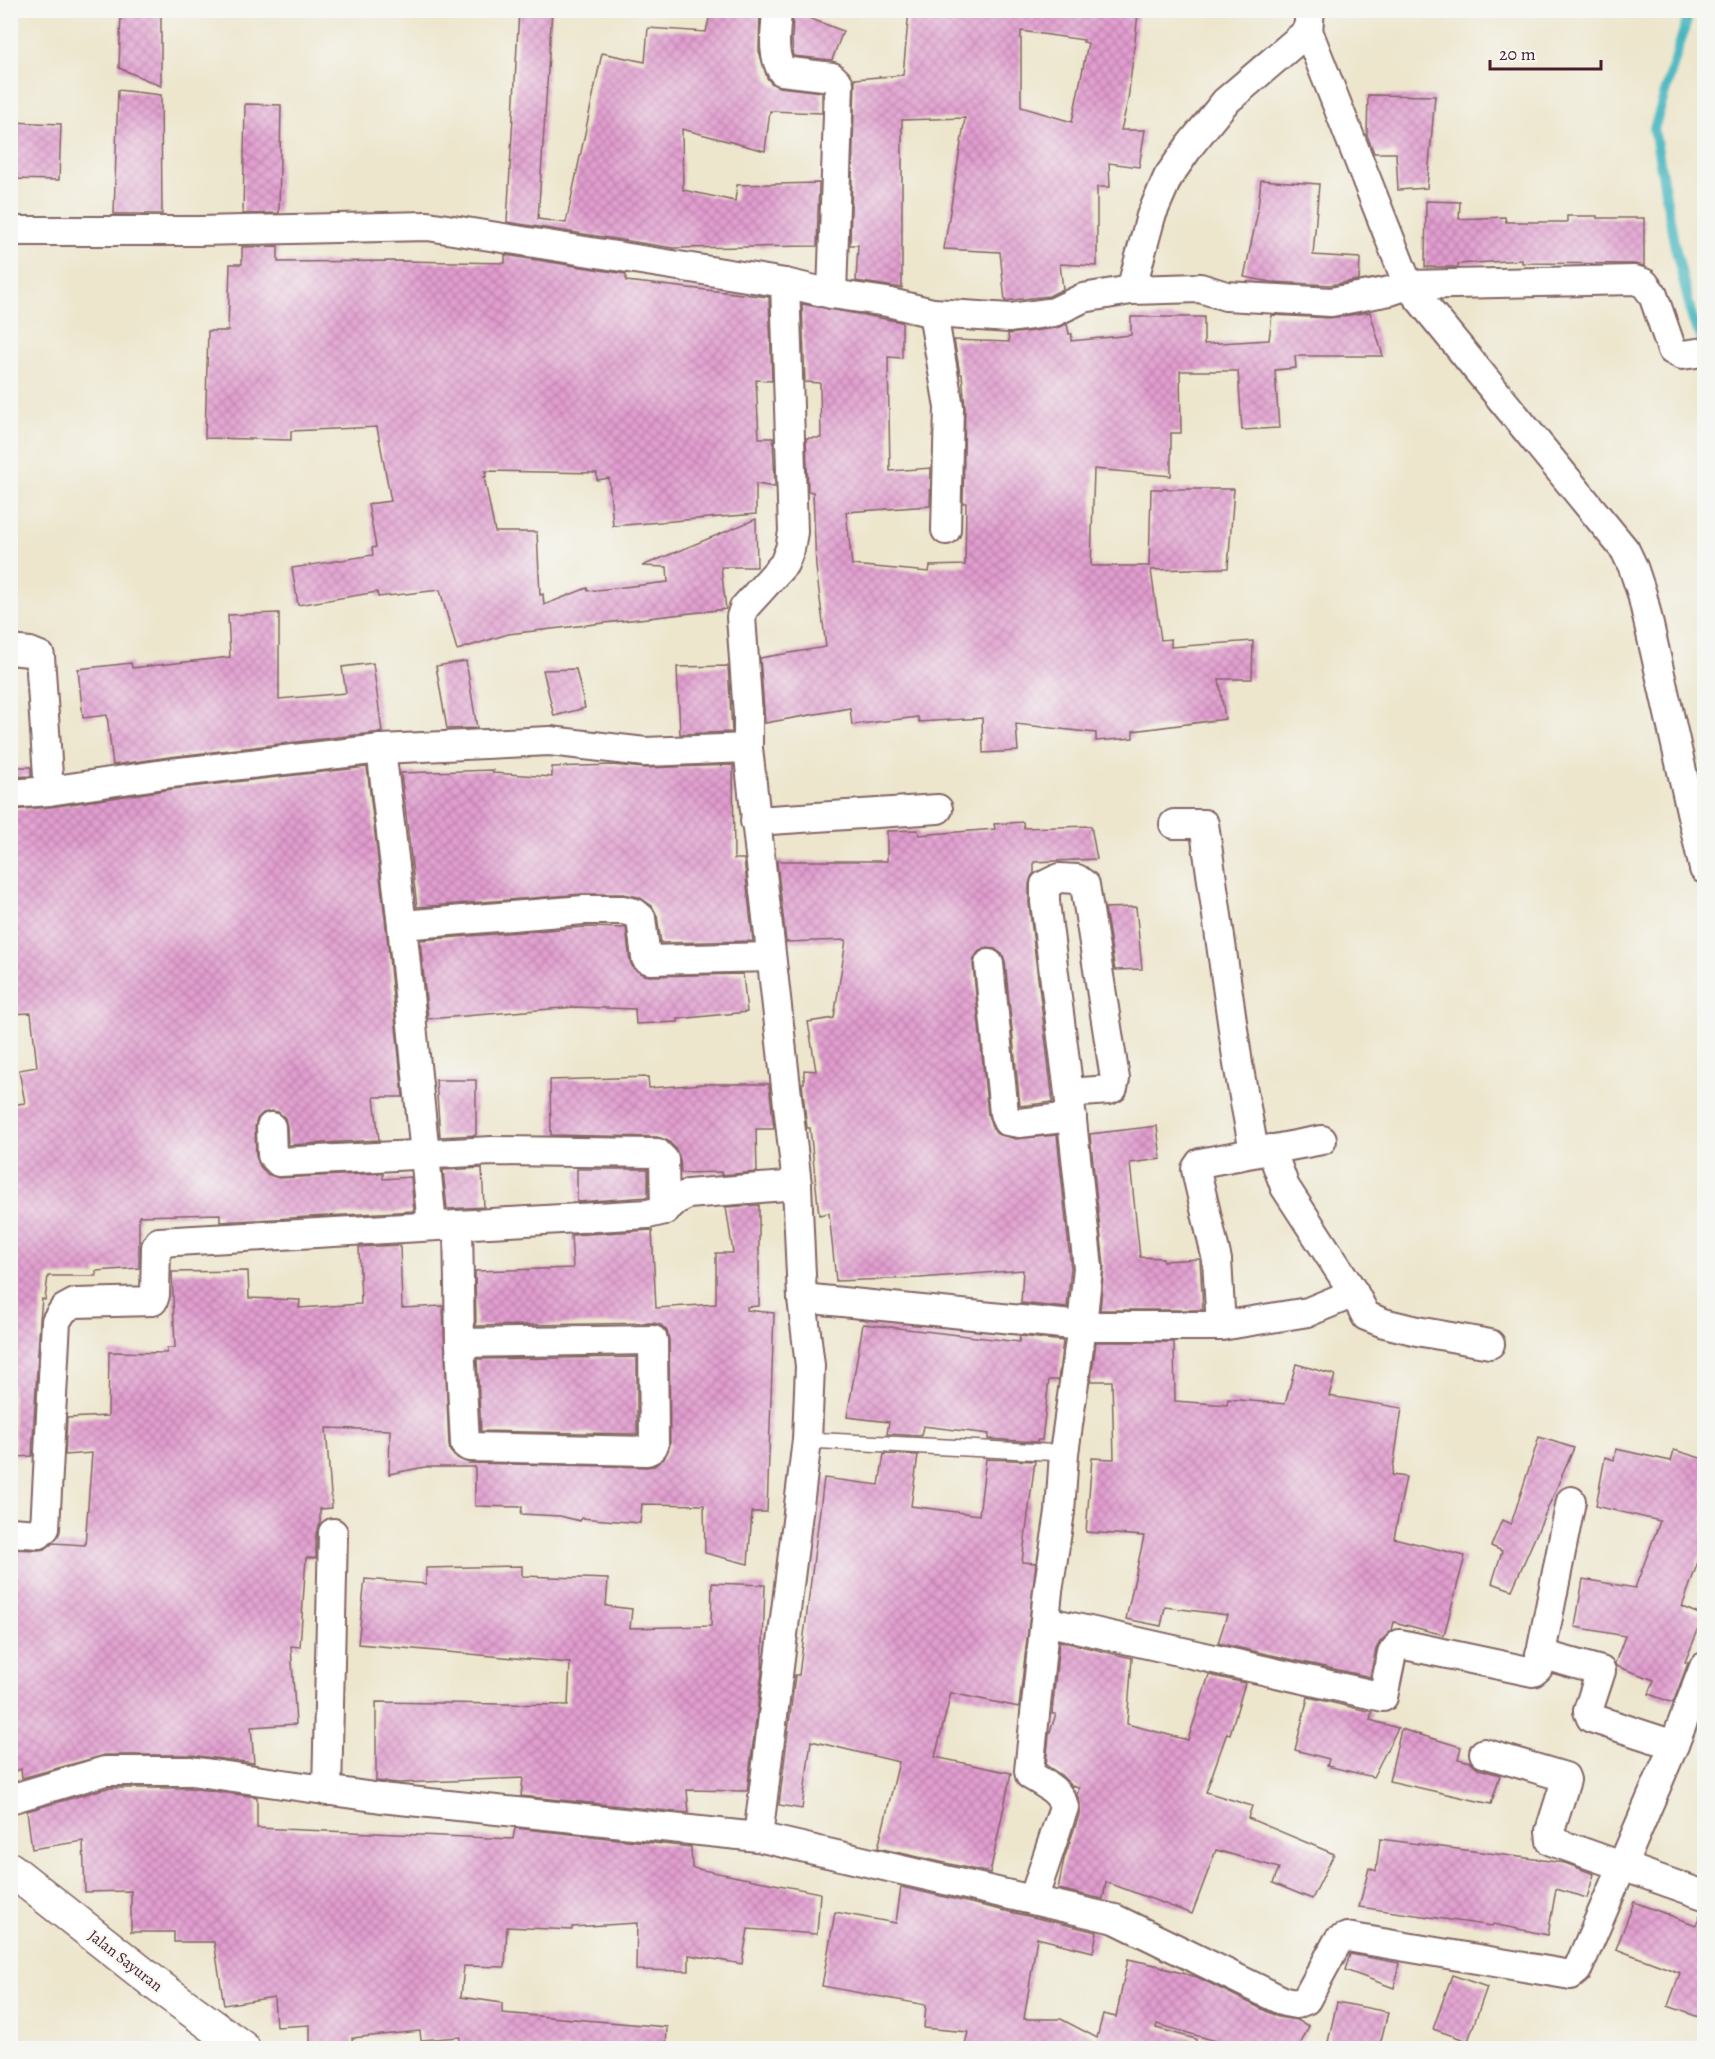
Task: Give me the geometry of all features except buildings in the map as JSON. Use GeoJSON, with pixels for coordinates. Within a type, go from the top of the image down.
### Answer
{"type":"FeatureCollection","features":[{"type":"Feature","properties":{"kind":"street"},"geometry":{"type":"LineString","coordinates":[[777,10],[774,49],[776,61],[782,71],[832,77],[839,84],[832,294]]}},
{"type":"Feature","properties":{"kind":"street"},"geometry":{"type":"LineString","coordinates":[[1131,290],[1152,216],[1168,177],[1225,102],[1309,21],[1408,285],[1625,550],[1633,567],[1642,594],[1704,869]]}},
{"type":"Feature","properties":{"kind":"street"},"geometry":{"type":"LineString","coordinates":[[10,231],[199,231],[428,226],[785,283],[933,313],[1010,318],[1054,312],[1083,298],[1131,290],[1200,288],[1226,296],[1331,302],[1390,291],[1408,285],[1634,280],[1644,283],[1653,295],[1672,350],[1693,353]]}},
{"type":"Feature","properties":{"kind":"street"},"geometry":{"type":"LineString","coordinates":[[758,1837],[807,1440],[810,1366],[802,1298],[797,1185],[748,748],[741,617],[744,608],[784,564],[793,532],[785,283]]}},
{"type":"Feature","properties":{"kind":"street"},"geometry":{"type":"LineString","coordinates":[[933,313],[949,407],[946,530]]}},
{"type":"Feature","properties":{"kind":"street"},"geometry":{"type":"LineString","coordinates":[[10,650],[30,652],[40,656],[49,791]]}},
{"type":"Feature","properties":{"kind":"street"},"geometry":{"type":"LineString","coordinates":[[10,794],[381,749],[549,741],[645,753],[748,748]]}},
{"type":"Feature","properties":{"kind":"street"},"geometry":{"type":"LineString","coordinates":[[381,749],[402,925],[425,1154],[445,1225],[460,1343],[465,1444],[469,1447],[647,1451],[654,1445],[653,1340],[460,1343]]}},
{"type":"Feature","properties":{"kind":"street"},"geometry":{"type":"LineString","coordinates":[[755,821],[938,809]]}},
{"type":"Feature","properties":{"kind":"street"},"geometry":{"type":"LineString","coordinates":[[1174,824],[1204,824],[1238,1064],[1263,1150],[1285,1187],[1354,1293],[1366,1316],[1384,1323],[1490,1344]]}},
{"type":"Feature","properties":{"kind":"street"},"geometry":{"type":"LineString","coordinates":[[989,964],[1004,1113],[1007,1121],[1019,1123],[1070,1105],[1113,1088],[1115,1079],[1084,885],[1077,879],[1059,878],[1045,885],[1045,902],[1070,1105],[1088,1268],[1064,1453],[1060,1512],[1045,1621],[1029,1771],[1030,1775],[1056,1792],[1063,1801],[1064,1807],[1033,1900]]}},
{"type":"Feature","properties":{"kind":"street"},"geometry":{"type":"LineString","coordinates":[[402,925],[584,910],[623,910],[635,913],[641,918],[646,958],[650,960],[770,957]]}},
{"type":"Feature","properties":{"kind":"street"},"geometry":{"type":"LineString","coordinates":[[271,1128],[272,1155],[279,1162],[492,1151],[657,1153],[664,1160],[665,1210]]}},
{"type":"Feature","properties":{"kind":"street"},"geometry":{"type":"LineString","coordinates":[[1221,1326],[1217,1260],[1196,1169],[1200,1162],[1322,1140]]}},
{"type":"Feature","properties":{"kind":"street"},"geometry":{"type":"LineString","coordinates":[[10,1533],[39,1534],[45,1528],[56,1321],[64,1310],[75,1303],[153,1301],[156,1247],[159,1242],[648,1214],[665,1210],[676,1200],[688,1194],[797,1185]]}},
{"type":"Feature","properties":{"kind":"street"},"geometry":{"type":"LineString","coordinates":[[802,1298],[1082,1326],[1221,1326],[1308,1312],[1354,1293]]}},
{"type":"Feature","properties":{"kind":"street"},"geometry":{"type":"LineString","coordinates":[[1045,1621],[1383,1697],[1392,1653],[1400,1644],[1533,1672],[1538,1668],[1571,1501]]}},
{"type":"Feature","properties":{"kind":"street"},"geometry":{"type":"LineString","coordinates":[[327,1791],[333,1533]]}},
{"type":"Feature","properties":{"kind":"street"},"geometry":{"type":"LineString","coordinates":[[1540,1654],[1600,1671],[1588,1712],[1591,1718],[1674,1745]]}},
{"type":"Feature","properties":{"kind":"street"},"geometry":{"type":"LineString","coordinates":[[10,1799],[105,1771],[191,1771],[381,1798],[758,1837],[1115,1919],[1285,2002],[1296,2004],[1306,2000],[1338,1941],[1347,1936],[1571,1975],[1580,1964],[1703,1673]]}},
{"type":"Feature","properties":{"kind":"street"},"geometry":{"type":"LineString","coordinates":[[1484,1753],[1564,1776],[1566,1780],[1550,1831],[1551,1841],[1704,1895]]}},
{"type":"Feature","properties":{"kind":"street","name":"Jalan Sayuran"},"geometry":{"type":"LineString","coordinates":[[10,1869],[161,1988],[243,2049]]}},
{"type":"Feature","properties":{"kind":"lane"},"geometry":{"type":"LineString","coordinates":[[807,1440],[1064,1453]]}},
{"type":"Feature","properties":{"kind":"waterway"},"geometry":{"type":"LineString","coordinates":[[1690,10],[1654,129],[1674,242],[1693,321],[1704,343]]}}]}
